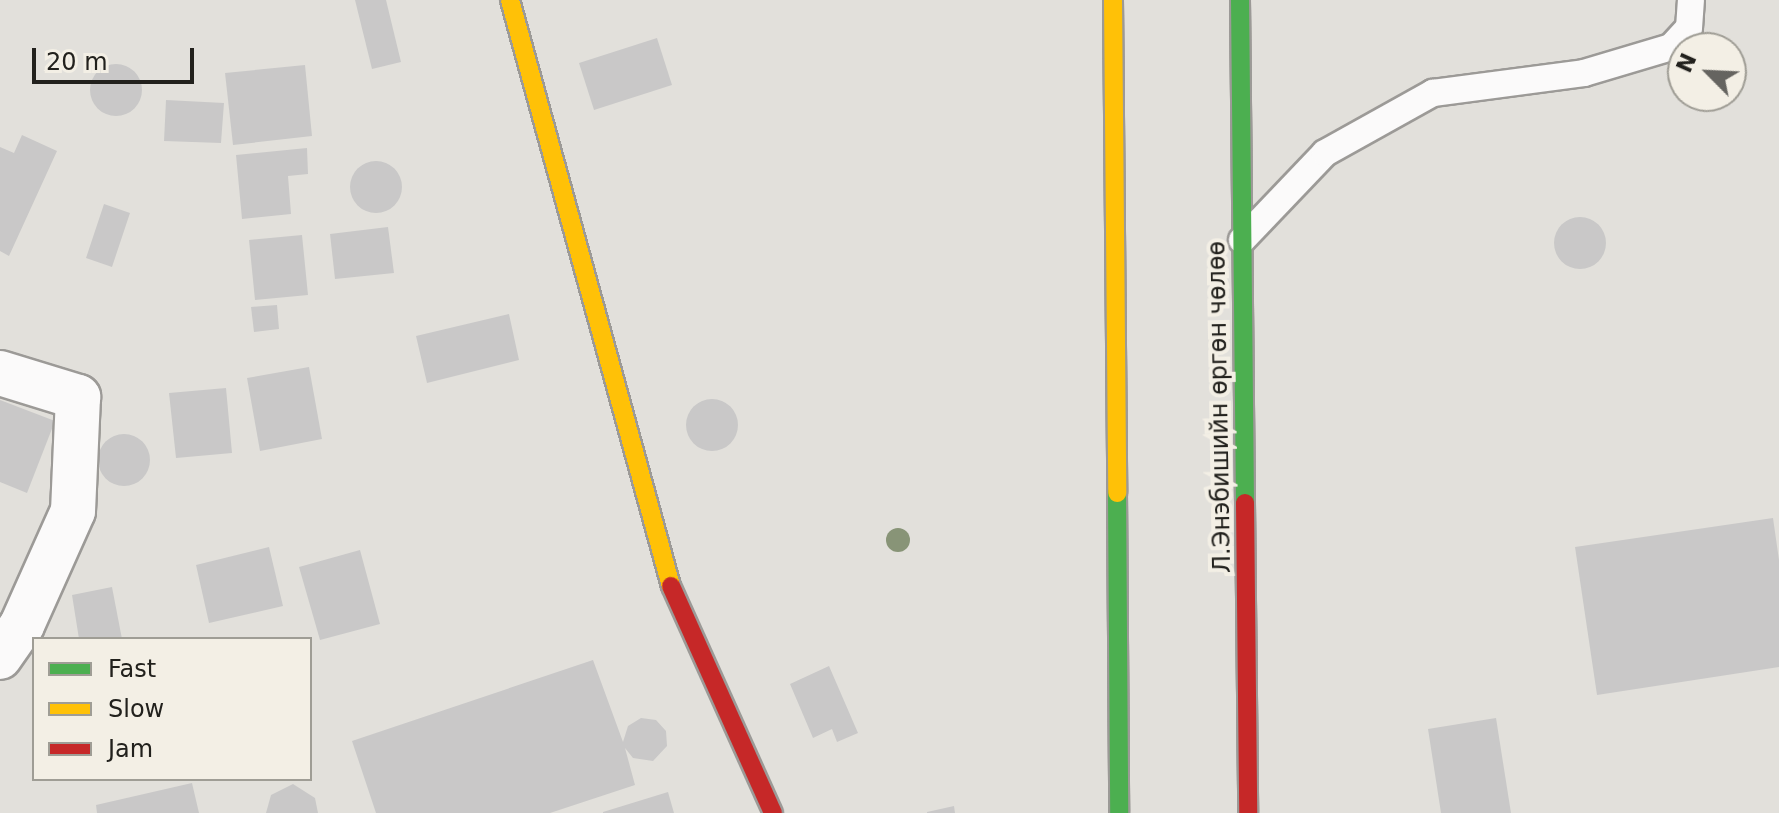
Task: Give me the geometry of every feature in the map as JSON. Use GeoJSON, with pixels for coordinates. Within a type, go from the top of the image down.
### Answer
{"type":"FeatureCollection","features":[{"type":"Feature","properties":{"kind":"main road"},"geometry":{"type":"LineString","coordinates":[[510,0],[667,577],[773,813]]}},
{"type":"Feature","properties":{"kind":"main road"},"geometry":{"type":"LineString","coordinates":[[1113,0],[1119,813]]}},
{"type":"Feature","properties":{"kind":"main road","name":"Л.Энэбишийн өргөн чөлөө"},"geometry":{"type":"LineString","coordinates":[[1240,0],[1248,813]]}},
{"type":"Feature","properties":{"kind":"street"},"geometry":{"type":"LineString","coordinates":[[0,373],[78,397],[73,511],[22,625],[0,657]]}},
{"type":"Feature","properties":{"kind":"lane"},"geometry":{"type":"LineString","coordinates":[[1242,240],[1325,153],[1433,93],[1584,73],[1671,47],[1689,28],[1691,0]]}},
{"type":"Feature","properties":{"kind":"building"},"geometry":{"type":"Polygon","coordinates":[[[355,0],[386,0],[401,62],[372,69],[355,0]]]}},
{"type":"Feature","properties":{"kind":"building"},"geometry":{"type":"Polygon","coordinates":[[[657,38],[672,85],[594,110],[579,63],[657,38]]]}},
{"type":"Feature","properties":{"kind":"building"},"geometry":{"type":"Polygon","coordinates":[[[116,64],[135,71],[142,90],[135,109],[116,116],[97,109],[90,90],[97,71],[116,64]]]}},
{"type":"Feature","properties":{"kind":"building"},"geometry":{"type":"Polygon","coordinates":[[[305,65],[312,136],[233,145],[225,73],[305,65]]]}},
{"type":"Feature","properties":{"kind":"building"},"geometry":{"type":"Polygon","coordinates":[[[166,100],[224,103],[221,143],[164,141],[166,100]]]}},
{"type":"Feature","properties":{"kind":"building"},"geometry":{"type":"Polygon","coordinates":[[[22,135],[57,151],[9,256],[0,251],[0,147],[14,153],[22,135]]]}},
{"type":"Feature","properties":{"kind":"building"},"geometry":{"type":"Polygon","coordinates":[[[307,148],[308,174],[288,176],[291,214],[242,219],[236,155],[307,148]]]}},
{"type":"Feature","properties":{"kind":"building"},"geometry":{"type":"Polygon","coordinates":[[[376,161],[395,168],[402,187],[395,206],[376,213],[357,206],[350,187],[357,168],[376,161]]]}},
{"type":"Feature","properties":{"kind":"building"},"geometry":{"type":"Polygon","coordinates":[[[104,204],[130,213],[112,267],[86,258],[104,204]]]}},
{"type":"Feature","properties":{"kind":"building"},"geometry":{"type":"Polygon","coordinates":[[[1580,217],[1599,224],[1606,243],[1599,262],[1580,269],[1561,262],[1554,243],[1561,224],[1580,217]]]}},
{"type":"Feature","properties":{"kind":"building"},"geometry":{"type":"Polygon","coordinates":[[[388,227],[394,273],[335,279],[330,234],[388,227]]]}},
{"type":"Feature","properties":{"kind":"building"},"geometry":{"type":"Polygon","coordinates":[[[302,235],[308,295],[255,300],[249,240],[302,235]]]}},
{"type":"Feature","properties":{"kind":"building"},"geometry":{"type":"Polygon","coordinates":[[[277,305],[279,329],[254,332],[251,307],[277,305]]]}},
{"type":"Feature","properties":{"kind":"building"},"geometry":{"type":"Polygon","coordinates":[[[509,314],[519,360],[427,383],[416,336],[509,314]]]}},
{"type":"Feature","properties":{"kind":"building"},"geometry":{"type":"Polygon","coordinates":[[[309,367],[322,439],[260,451],[247,378],[309,367]]]}},
{"type":"Feature","properties":{"kind":"building"},"geometry":{"type":"Polygon","coordinates":[[[226,388],[232,453],[176,458],[169,393],[226,388]]]}},
{"type":"Feature","properties":{"kind":"building"},"geometry":{"type":"Polygon","coordinates":[[[712,399],[731,406],[738,425],[731,444],[712,451],[693,444],[686,425],[693,406],[712,399]]]}},
{"type":"Feature","properties":{"kind":"building"},"geometry":{"type":"Polygon","coordinates":[[[0,400],[55,421],[27,493],[0,482],[0,400]]]}},
{"type":"Feature","properties":{"kind":"building"},"geometry":{"type":"Polygon","coordinates":[[[124,434],[143,441],[150,460],[143,479],[124,486],[105,479],[98,460],[105,441],[124,434]]]}},
{"type":"Feature","properties":{"kind":"building"},"geometry":{"type":"Polygon","coordinates":[[[1773,518],[1779,560],[1779,667],[1597,695],[1575,547],[1773,518]]]}},
{"type":"Feature","properties":{"kind":"building"},"geometry":{"type":"Polygon","coordinates":[[[269,547],[283,606],[209,623],[196,565],[269,547]]]}},
{"type":"Feature","properties":{"kind":"building"},"geometry":{"type":"Polygon","coordinates":[[[360,550],[380,624],[320,640],[299,567],[360,550]]]}},
{"type":"Feature","properties":{"kind":"building"},"geometry":{"type":"Polygon","coordinates":[[[112,587],[122,637],[79,637],[72,595],[112,587]]]}},
{"type":"Feature","properties":{"kind":"building"},"geometry":{"type":"Polygon","coordinates":[[[593,660],[623,742],[628,726],[641,718],[656,720],[666,731],[667,746],[653,761],[633,758],[625,748],[635,785],[550,813],[376,813],[352,741],[593,660]]]}},
{"type":"Feature","properties":{"kind":"building"},"geometry":{"type":"Polygon","coordinates":[[[829,666],[858,733],[837,742],[832,729],[813,738],[790,684],[829,666]]]}},
{"type":"Feature","properties":{"kind":"building"},"geometry":{"type":"Polygon","coordinates":[[[1496,718],[1511,813],[1441,813],[1428,729],[1496,718]]]}},
{"type":"Feature","properties":{"kind":"building"},"geometry":{"type":"Polygon","coordinates":[[[192,783],[199,813],[97,813],[96,805],[192,783]]]}},
{"type":"Feature","properties":{"kind":"building"},"geometry":{"type":"Polygon","coordinates":[[[293,784],[315,798],[318,813],[266,813],[271,795],[293,784]]]}},
{"type":"Feature","properties":{"kind":"building"},"geometry":{"type":"Polygon","coordinates":[[[668,792],[674,813],[603,813],[603,812],[668,792]]]}},
{"type":"Feature","properties":{"kind":"building"},"geometry":{"type":"Polygon","coordinates":[[[954,806],[955,813],[927,813],[927,812],[954,806]]]}},
{"type":"Feature","properties":{"kind":"traffic: fast"},"geometry":{"type":"LineString","coordinates":[[1240,0],[1245,503]]}},
{"type":"Feature","properties":{"kind":"traffic: fast"},"geometry":{"type":"LineString","coordinates":[[1117,493],[1119,813]]}},
{"type":"Feature","properties":{"kind":"traffic: slow"},"geometry":{"type":"LineString","coordinates":[[510,0],[671,586]]}},
{"type":"Feature","properties":{"kind":"traffic: slow"},"geometry":{"type":"LineString","coordinates":[[1113,0],[1117,493]]}},
{"type":"Feature","properties":{"kind":"traffic: jam"},"geometry":{"type":"LineString","coordinates":[[1245,503],[1248,813]]}},
{"type":"Feature","properties":{"kind":"traffic: jam"},"geometry":{"type":"LineString","coordinates":[[671,586],[773,813]]}}]}
